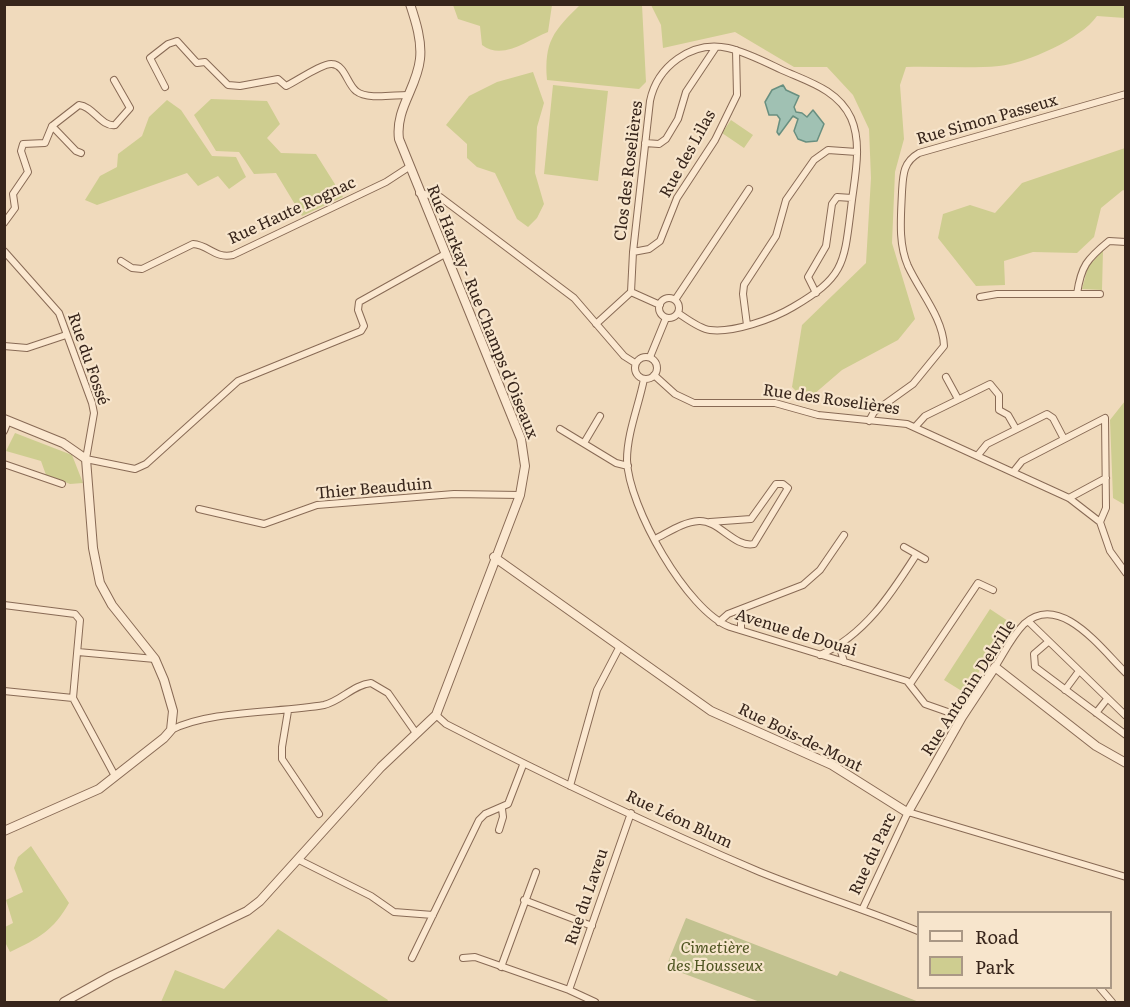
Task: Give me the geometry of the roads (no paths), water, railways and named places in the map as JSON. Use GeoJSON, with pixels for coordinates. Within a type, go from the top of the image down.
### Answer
{"type":"FeatureCollection","features":[{"type":"Feature","properties":{"kind":"street","name":"Rue Harkay - Rue Champs d'Oiseaux"},"geometry":{"type":"LineString","coordinates":[[64,1002],[247,911],[260,901],[299,860],[342,809],[436,715],[494,557],[520,495],[525,471],[523,445],[400,146],[398,127],[420,59],[417,22],[410,4]]}},
{"type":"Feature","properties":{"kind":"street"},"geometry":{"type":"LineString","coordinates":[[165,87],[150,58],[168,44],[177,41],[197,63],[206,62],[228,85],[240,86],[278,79],[286,86],[326,65],[334,64],[339,66],[356,91],[365,94],[407,95]]}},
{"type":"Feature","properties":{"kind":"street","name":"Clos des Roselières"},"geometry":{"type":"LineString","coordinates":[[631,292],[633,252],[651,97],[663,72],[684,55],[716,47],[736,50],[818,86],[837,98],[853,123],[857,152],[843,260],[832,279],[816,293],[784,312],[747,325],[707,330],[678,313]]}},
{"type":"Feature","properties":{"kind":"street"},"geometry":{"type":"LineString","coordinates":[[645,142],[659,144],[666,139],[678,119],[686,92],[716,47]]}},
{"type":"Feature","properties":{"kind":"street","name":"Rue des Lilas"},"geometry":{"type":"LineString","coordinates":[[633,252],[649,249],[660,241],[677,198],[716,140],[737,95],[736,50]]}},
{"type":"Feature","properties":{"kind":"street"},"geometry":{"type":"LineString","coordinates":[[4,223],[15,208],[13,194],[28,172],[21,146],[27,142],[39,145],[45,143],[52,126],[81,105],[108,125],[115,125],[130,108],[114,80]]}},
{"type":"Feature","properties":{"kind":"street","name":"Rue Simon Passeux"},"geometry":{"type":"LineString","coordinates":[[869,421],[874,412],[914,384],[944,346],[944,333],[908,265],[900,232],[903,171],[910,158],[919,153],[1125,94]]}},
{"type":"Feature","properties":{"kind":"street"},"geometry":{"type":"LineString","coordinates":[[52,126],[76,151],[81,153]]}},
{"type":"Feature","properties":{"kind":"street"},"geometry":{"type":"LineString","coordinates":[[747,325],[743,287],[776,236],[786,200],[821,153],[832,150],[857,152]]}},
{"type":"Feature","properties":{"kind":"street","name":"Rue Haute Rognac"},"geometry":{"type":"LineString","coordinates":[[121,261],[132,268],[142,269],[193,244],[202,245],[216,255],[233,255],[391,180],[409,167]]}},
{"type":"Feature","properties":{"kind":"street"},"geometry":{"type":"LineString","coordinates":[[675,300],[749,189]]}},
{"type":"Feature","properties":{"kind":"street"},"geometry":{"type":"LineString","coordinates":[[418,193],[440,197],[574,298],[624,356],[635,363],[638,375],[644,379],[654,375],[656,365],[650,357],[645,356],[635,363]]}},
{"type":"Feature","properties":{"kind":"street"},"geometry":{"type":"LineString","coordinates":[[816,293],[808,277],[826,246],[832,204],[839,197],[852,198]]}},
{"type":"Feature","properties":{"kind":"street"},"geometry":{"type":"LineString","coordinates":[[1077,294],[1080,273],[1088,259],[1109,241],[1125,242]]}},
{"type":"Feature","properties":{"kind":"street","name":"Rue du Fossé"},"geometry":{"type":"LineString","coordinates":[[4,251],[59,313],[92,402],[94,413],[86,459]]}},
{"type":"Feature","properties":{"kind":"street"},"geometry":{"type":"LineString","coordinates":[[4,431],[6,420],[63,443],[86,459],[135,469],[146,464],[238,381],[361,331],[364,326],[358,310],[359,303],[445,254]]}},
{"type":"Feature","properties":{"kind":"street"},"geometry":{"type":"LineString","coordinates":[[596,324],[631,292],[660,305]]}},
{"type":"Feature","properties":{"kind":"street"},"geometry":{"type":"LineString","coordinates":[[980,297],[997,294],[1100,294]]}},
{"type":"Feature","properties":{"kind":"street"},"geometry":{"type":"LineString","coordinates":[[666,299],[675,300],[680,308],[678,313],[672,318],[666,318],[660,311],[660,305],[666,299]]}},
{"type":"Feature","properties":{"kind":"street"},"geometry":{"type":"LineString","coordinates":[[650,357],[666,318]]}},
{"type":"Feature","properties":{"kind":"street"},"geometry":{"type":"LineString","coordinates":[[4,346],[27,348],[66,335]]}},
{"type":"Feature","properties":{"kind":"street","name":"Rue des Roselières"},"geometry":{"type":"LineString","coordinates":[[654,375],[675,394],[694,403],[775,403],[818,415],[903,423],[1014,471],[1069,498],[1100,522]]}},
{"type":"Feature","properties":{"kind":"street"},"geometry":{"type":"LineString","coordinates":[[946,377],[958,399]]}},
{"type":"Feature","properties":{"kind":"street","name":"Avenue de Douai"},"geometry":{"type":"LineString","coordinates":[[644,379],[628,448],[628,466],[637,498],[655,539],[690,595],[719,622],[910,684],[925,704],[962,717]]}},
{"type":"Feature","properties":{"kind":"street"},"geometry":{"type":"LineString","coordinates":[[915,428],[925,416],[992,384],[999,395],[999,410],[1008,415],[1016,429]]}},
{"type":"Feature","properties":{"kind":"street"},"geometry":{"type":"LineString","coordinates":[[978,455],[987,444],[1047,414],[1053,418],[1064,440]]}},
{"type":"Feature","properties":{"kind":"street"},"geometry":{"type":"LineString","coordinates":[[584,443],[600,416]]}},
{"type":"Feature","properties":{"kind":"street"},"geometry":{"type":"LineString","coordinates":[[1014,471],[1022,461],[1105,418],[1106,508],[1100,522],[1110,551],[1125,573]]}},
{"type":"Feature","properties":{"kind":"street"},"geometry":{"type":"LineString","coordinates":[[560,429],[616,463],[628,466]]}},
{"type":"Feature","properties":{"kind":"street"},"geometry":{"type":"LineString","coordinates":[[86,459],[93,548],[100,583],[112,605],[156,659],[173,711],[171,730]]}},
{"type":"Feature","properties":{"kind":"street"},"geometry":{"type":"LineString","coordinates":[[4,464],[62,484]]}},
{"type":"Feature","properties":{"kind":"street"},"geometry":{"type":"LineString","coordinates":[[1069,498],[1106,478]]}},
{"type":"Feature","properties":{"kind":"street"},"geometry":{"type":"LineString","coordinates":[[655,539],[686,524],[710,522],[751,519],[774,485],[780,483],[788,488],[754,544],[743,543],[710,522]]}},
{"type":"Feature","properties":{"kind":"street","name":"Thier Beauduin"},"geometry":{"type":"LineString","coordinates":[[199,509],[264,524],[317,505],[454,495],[520,495]]}},
{"type":"Feature","properties":{"kind":"street"},"geometry":{"type":"LineString","coordinates":[[719,622],[728,614],[794,590],[808,582],[820,570],[844,535]]}},
{"type":"Feature","properties":{"kind":"street"},"geometry":{"type":"LineString","coordinates":[[904,547],[925,559]]}},
{"type":"Feature","properties":{"kind":"street"},"geometry":{"type":"LineString","coordinates":[[820,655],[839,644],[880,609],[916,555]]}},
{"type":"Feature","properties":{"kind":"street","name":"Rue Bois-de-Mont"},"geometry":{"type":"LineString","coordinates":[[494,557],[711,711],[832,766],[908,812],[1125,876]]}},
{"type":"Feature","properties":{"kind":"street"},"geometry":{"type":"LineString","coordinates":[[973,576],[978,583],[993,590]]}},
{"type":"Feature","properties":{"kind":"street"},"geometry":{"type":"LineString","coordinates":[[910,684],[978,583]]}},
{"type":"Feature","properties":{"kind":"street"},"geometry":{"type":"LineString","coordinates":[[4,605],[75,614],[80,620],[73,698],[115,776]]}},
{"type":"Feature","properties":{"kind":"street"},"geometry":{"type":"LineString","coordinates":[[741,609],[741,630]]}},
{"type":"Feature","properties":{"kind":"street","name":"Rue Antonin Delville"},"geometry":{"type":"LineString","coordinates":[[908,812],[962,717],[1028,621],[1050,614],[1064,617],[1077,625],[1125,673]]}},
{"type":"Feature","properties":{"kind":"street"},"geometry":{"type":"LineString","coordinates":[[1028,621],[1125,714]]}},
{"type":"Feature","properties":{"kind":"street"},"geometry":{"type":"LineString","coordinates":[[1048,642],[1036,651],[1033,662],[1037,669],[1125,735]]}},
{"type":"Feature","properties":{"kind":"street"},"geometry":{"type":"LineString","coordinates":[[839,644],[844,662]]}},
{"type":"Feature","properties":{"kind":"street"},"geometry":{"type":"LineString","coordinates":[[570,786],[597,690],[620,646]]}},
{"type":"Feature","properties":{"kind":"street"},"geometry":{"type":"LineString","coordinates":[[78,652],[156,659]]}},
{"type":"Feature","properties":{"kind":"street"},"geometry":{"type":"LineString","coordinates":[[995,667],[1096,746],[1125,763]]}},
{"type":"Feature","properties":{"kind":"street"},"geometry":{"type":"LineString","coordinates":[[1065,690],[1079,671]]}},
{"type":"Feature","properties":{"kind":"street"},"geometry":{"type":"LineString","coordinates":[[4,831],[99,789],[171,730],[185,723],[210,718],[288,711],[333,703],[359,686],[371,683],[388,693],[416,733]]}},
{"type":"Feature","properties":{"kind":"street"},"geometry":{"type":"LineString","coordinates":[[4,691],[73,698]]}},
{"type":"Feature","properties":{"kind":"street"},"geometry":{"type":"LineString","coordinates":[[1096,713],[1107,699]]}},
{"type":"Feature","properties":{"kind":"street"},"geometry":{"type":"LineString","coordinates":[[288,711],[282,759],[320,814]]}},
{"type":"Feature","properties":{"kind":"street","name":"Rue Léon Blum"},"geometry":{"type":"LineString","coordinates":[[436,715],[446,724],[524,765],[761,872],[917,931]]}},
{"type":"Feature","properties":{"kind":"street"},"geometry":{"type":"LineString","coordinates":[[412,958],[479,820],[485,814],[502,809],[511,798],[524,765]]}},
{"type":"Feature","properties":{"kind":"street"},"geometry":{"type":"LineString","coordinates":[[499,830],[503,817],[502,809]]}},
{"type":"Feature","properties":{"kind":"street","name":"Rue du Parc"},"geometry":{"type":"LineString","coordinates":[[866,910],[908,812]]}},
{"type":"Feature","properties":{"kind":"street","name":"Rue du Laveu"},"geometry":{"type":"LineString","coordinates":[[569,990],[631,813]]}},
{"type":"Feature","properties":{"kind":"street"},"geometry":{"type":"LineString","coordinates":[[299,860],[371,896],[394,912],[433,915]]}},
{"type":"Feature","properties":{"kind":"street"},"geometry":{"type":"LineString","coordinates":[[501,967],[536,872]]}},
{"type":"Feature","properties":{"kind":"street"},"geometry":{"type":"LineString","coordinates":[[524,900],[592,926]]}},
{"type":"Feature","properties":{"kind":"street"},"geometry":{"type":"LineString","coordinates":[[462,958],[475,957],[569,990],[595,1002]]}},
{"type":"Feature","properties":{"kind":"street"},"geometry":{"type":"LineString","coordinates":[[1102,989],[1112,1002]]}},
{"type":"Feature","properties":{"kind":"park label","name":"Cimetière des Housseux"},"geometry":{"type":"Point","coordinates":[715,957]}}]}
